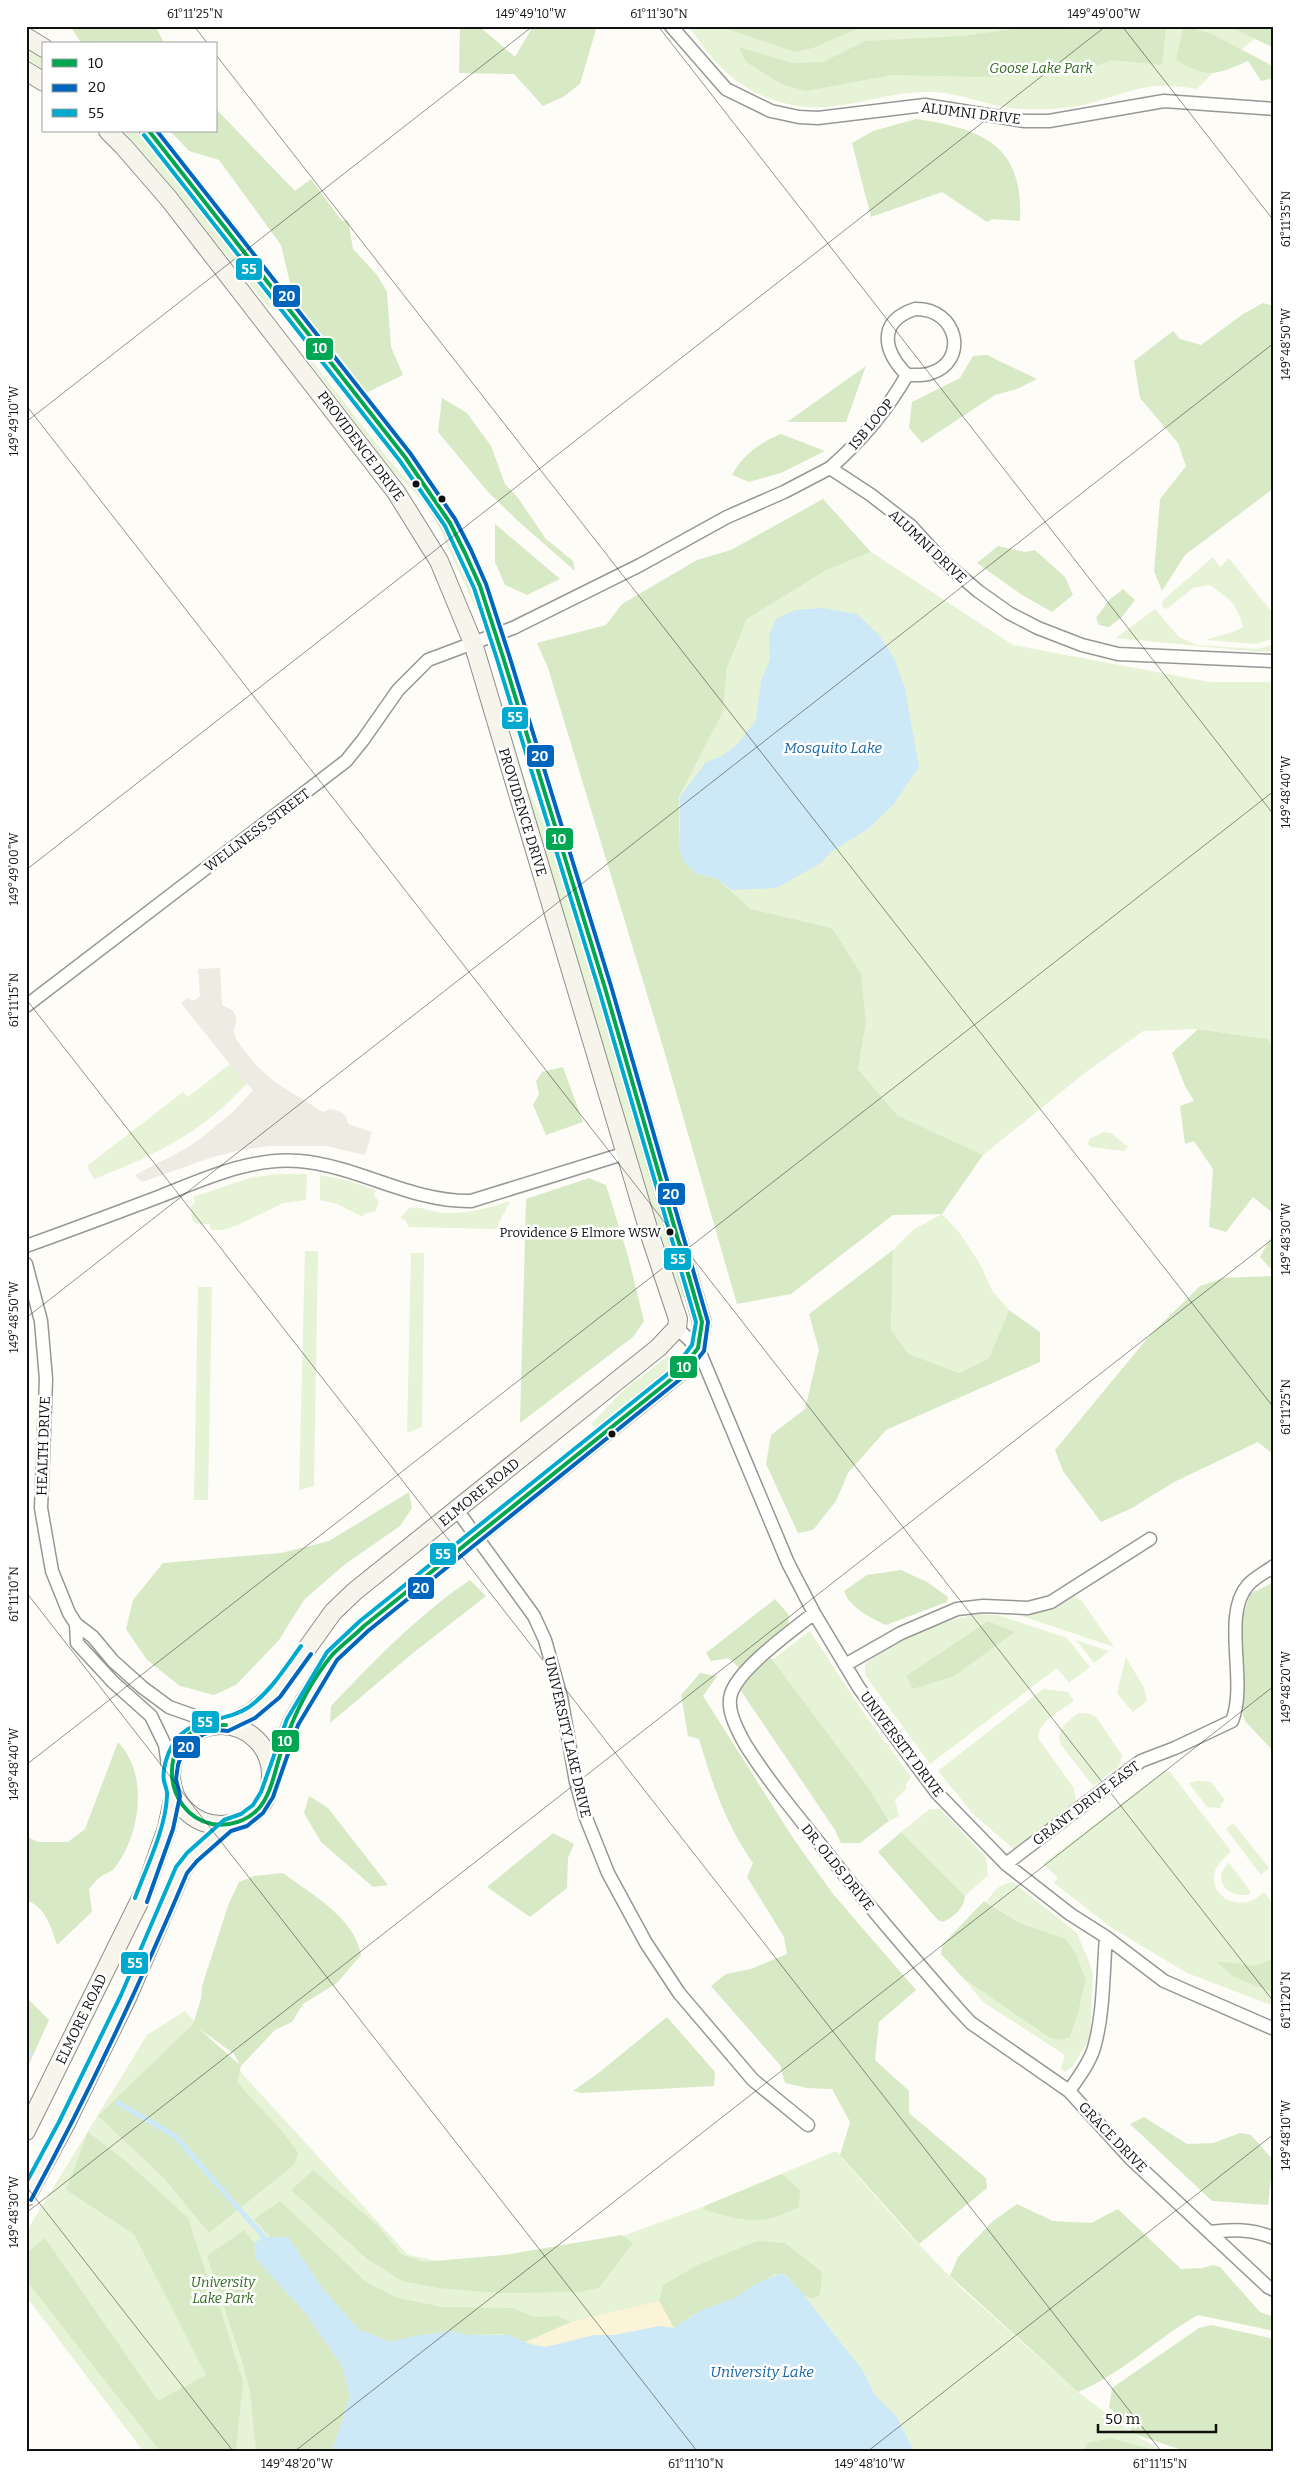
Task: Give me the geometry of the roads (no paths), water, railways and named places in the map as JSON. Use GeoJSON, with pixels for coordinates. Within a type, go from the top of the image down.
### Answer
{"type":"FeatureCollection","features":[{"type":"Feature","properties":{"kind":"main road"},"geometry":{"type":"LineString","coordinates":[[26,37],[42,47]]}},
{"type":"Feature","properties":{"kind":"main road"},"geometry":{"type":"LineString","coordinates":[[26,72],[42,81]]}},
{"type":"Feature","properties":{"kind":"main road","name":"PROVIDENCE DRIVE"},"geometry":{"type":"LineString","coordinates":[[109,132],[124,146],[169,199],[396,492],[439,561],[473,643],[626,1153],[678,1319],[677,1328]]}},
{"type":"Feature","properties":{"kind":"main road","name":"PROVIDENCE DRIVE"},"geometry":{"type":"LineString","coordinates":[[150,132],[405,456],[450,523],[480,586],[605,988],[702,1322],[698,1348]]}},
{"type":"Feature","properties":{"kind":"main road","name":"ELMORE ROAD"},"geometry":{"type":"LineString","coordinates":[[222,1724],[251,1712],[275,1693],[332,1612],[355,1590],[458,1510],[658,1348],[677,1328]]}},
{"type":"Feature","properties":{"kind":"main road"},"geometry":{"type":"LineString","coordinates":[[272,1778],[270,1761],[262,1745],[250,1733],[235,1726],[222,1724],[202,1728],[183,1742],[172,1763],[172,1787],[183,1808],[196,1818],[210,1824],[228,1825],[244,1820],[258,1809],[267,1795],[292,1722],[332,1656],[364,1626],[679,1374],[698,1348]]}},
{"type":"Feature","properties":{"kind":"main road","name":"ELMORE ROAD"},"geometry":{"type":"LineString","coordinates":[[26,2131],[146,1890],[163,1842],[172,1787]]}},
{"type":"Feature","properties":{"kind":"main road"},"geometry":{"type":"LineString","coordinates":[[26,2197],[65,2125],[127,1998],[182,1870],[192,1857],[228,1825]]}},
{"type":"Feature","properties":{"kind":"street","name":"ALUMNI DRIVE"},"geometry":{"type":"LineString","coordinates":[[671,26],[726,89],[771,111],[799,117],[818,118],[925,105],[1025,121],[1049,121],[1164,101],[1274,109]]}},
{"type":"Feature","properties":{"kind":"street"},"geometry":{"type":"LineString","coordinates":[[926,309],[936,312],[948,323],[954,338],[953,349],[949,359],[941,368],[931,373],[907,375],[892,359],[888,349],[887,338],[890,328],[905,312],[926,309]]}},
{"type":"Feature","properties":{"kind":"street","name":"ISB LOOP"},"geometry":{"type":"LineString","coordinates":[[830,468],[854,446],[888,408],[907,375]]}},
{"type":"Feature","properties":{"kind":"street","name":"ALUMNI DRIVE"},"geometry":{"type":"LineString","coordinates":[[830,468],[911,526],[942,560],[978,591],[1009,613],[1038,628],[1082,645],[1118,654],[1274,661]]}},
{"type":"Feature","properties":{"kind":"street"},"geometry":{"type":"LineString","coordinates":[[496,634],[513,628],[615,578],[727,517],[784,492],[830,468]]}},
{"type":"Feature","properties":{"kind":"street","name":"WELLNESS STREET"},"geometry":{"type":"LineString","coordinates":[[26,1006],[346,761],[398,690],[428,660],[496,634]]}},
{"type":"Feature","properties":{"kind":"street"},"geometry":{"type":"LineString","coordinates":[[26,1246],[231,1170],[271,1161],[298,1161],[334,1165],[372,1177],[401,1189],[446,1202],[470,1202],[626,1153]]}},
{"type":"Feature","properties":{"kind":"street","name":"HEALTH DRIVE"},"geometry":{"type":"LineString","coordinates":[[26,1264],[41,1321],[46,1378],[41,1477],[44,1525],[52,1571],[76,1624],[77,1643],[113,1682],[151,1716],[165,1745],[172,1787]]}},
{"type":"Feature","properties":{"kind":"street","name":"UNIVERSITY DRIVE"},"geometry":{"type":"LineString","coordinates":[[677,1328],[698,1348],[788,1563],[814,1613],[845,1665],[923,1776],[1006,1864],[1070,1914],[1106,1937],[1164,1981],[1274,2029]]}},
{"type":"Feature","properties":{"kind":"street","name":"UNIVERSITY LAKE DRIVE"},"geometry":{"type":"LineString","coordinates":[[458,1510],[534,1616],[545,1640],[561,1696],[576,1782],[586,1818],[608,1873],[646,1943],[680,1993],[753,2080],[808,2126]]}},
{"type":"Feature","properties":{"kind":"street"},"geometry":{"type":"LineString","coordinates":[[845,1665],[900,1633],[957,1609],[983,1606],[1028,1608],[1051,1602],[1150,1539]]}},
{"type":"Feature","properties":{"kind":"street","name":"GRANT DRIVE EAST"},"geometry":{"type":"LineString","coordinates":[[1006,1864],[1141,1761],[1175,1748],[1232,1721],[1237,1702],[1236,1615],[1239,1599],[1249,1584],[1274,1566]]}},
{"type":"Feature","properties":{"kind":"street","name":"DR. OLDS DRIVE"},"geometry":{"type":"LineString","coordinates":[[814,1613],[760,1658],[737,1681],[730,1696],[731,1710],[745,1744],[791,1809],[840,1871],[971,2023],[1069,2091]]}},
{"type":"Feature","properties":{"kind":"street","name":"HEALTH DRIVE"},"geometry":{"type":"LineString","coordinates":[[76,1624],[93,1637],[113,1661],[142,1687],[169,1707],[222,1724]]}},
{"type":"Feature","properties":{"kind":"street","name":"GRACE DRIVE"},"geometry":{"type":"LineString","coordinates":[[1106,1937],[1100,2011],[1094,2048],[1084,2069],[1069,2091],[1130,2158],[1268,2287],[1274,2290]]}},
{"type":"Feature","properties":{"kind":"street"},"geometry":{"type":"LineString","coordinates":[[1210,2232],[1231,2229],[1256,2231],[1274,2238]]}},
{"type":"Feature","properties":{"kind":"water","name":"Mosquito Lake"},"geometry":{"type":"Polygon","coordinates":[[[822,608],[857,614],[878,634],[894,658],[905,689],[919,767],[893,805],[868,829],[832,851],[821,863],[776,888],[732,890],[716,878],[697,874],[684,862],[679,849],[680,797],[706,762],[722,756],[737,745],[756,720],[761,681],[770,659],[769,636],[776,619],[795,610],[822,608]]]}},
{"type":"Feature","properties":{"kind":"water","name":"University Lake"},"geometry":{"type":"Polygon","coordinates":[[[264,2237],[288,2237],[323,2289],[359,2330],[391,2342],[415,2336],[451,2331],[468,2335],[509,2335],[531,2345],[546,2347],[594,2335],[614,2335],[660,2326],[674,2328],[700,2311],[735,2298],[754,2285],[782,2273],[800,2290],[863,2371],[875,2395],[896,2416],[914,2451],[332,2451],[350,2396],[342,2366],[306,2314],[256,2259],[254,2243],[264,2237]]]}},
{"type":"Feature","properties":{"kind":"waterway"},"geometry":{"type":"LineString","coordinates":[[26,2053],[30,2055]]}},
{"type":"Feature","properties":{"kind":"waterway"},"geometry":{"type":"LineString","coordinates":[[118,2103],[175,2136],[264,2237]]}},
{"type":"Feature","properties":{"kind":"place","name":"Providence & Elmore WSW"},"geometry":{"type":"Point","coordinates":[670,1232]}},
{"type":"Feature","properties":{"kind":"park label","name":"Goose Lake Park"},"geometry":{"type":"Point","coordinates":[1041,68]}},
{"type":"Feature","properties":{"kind":"park label","name":"University Lake Park"},"geometry":{"type":"Point","coordinates":[223,2290]}}]}
